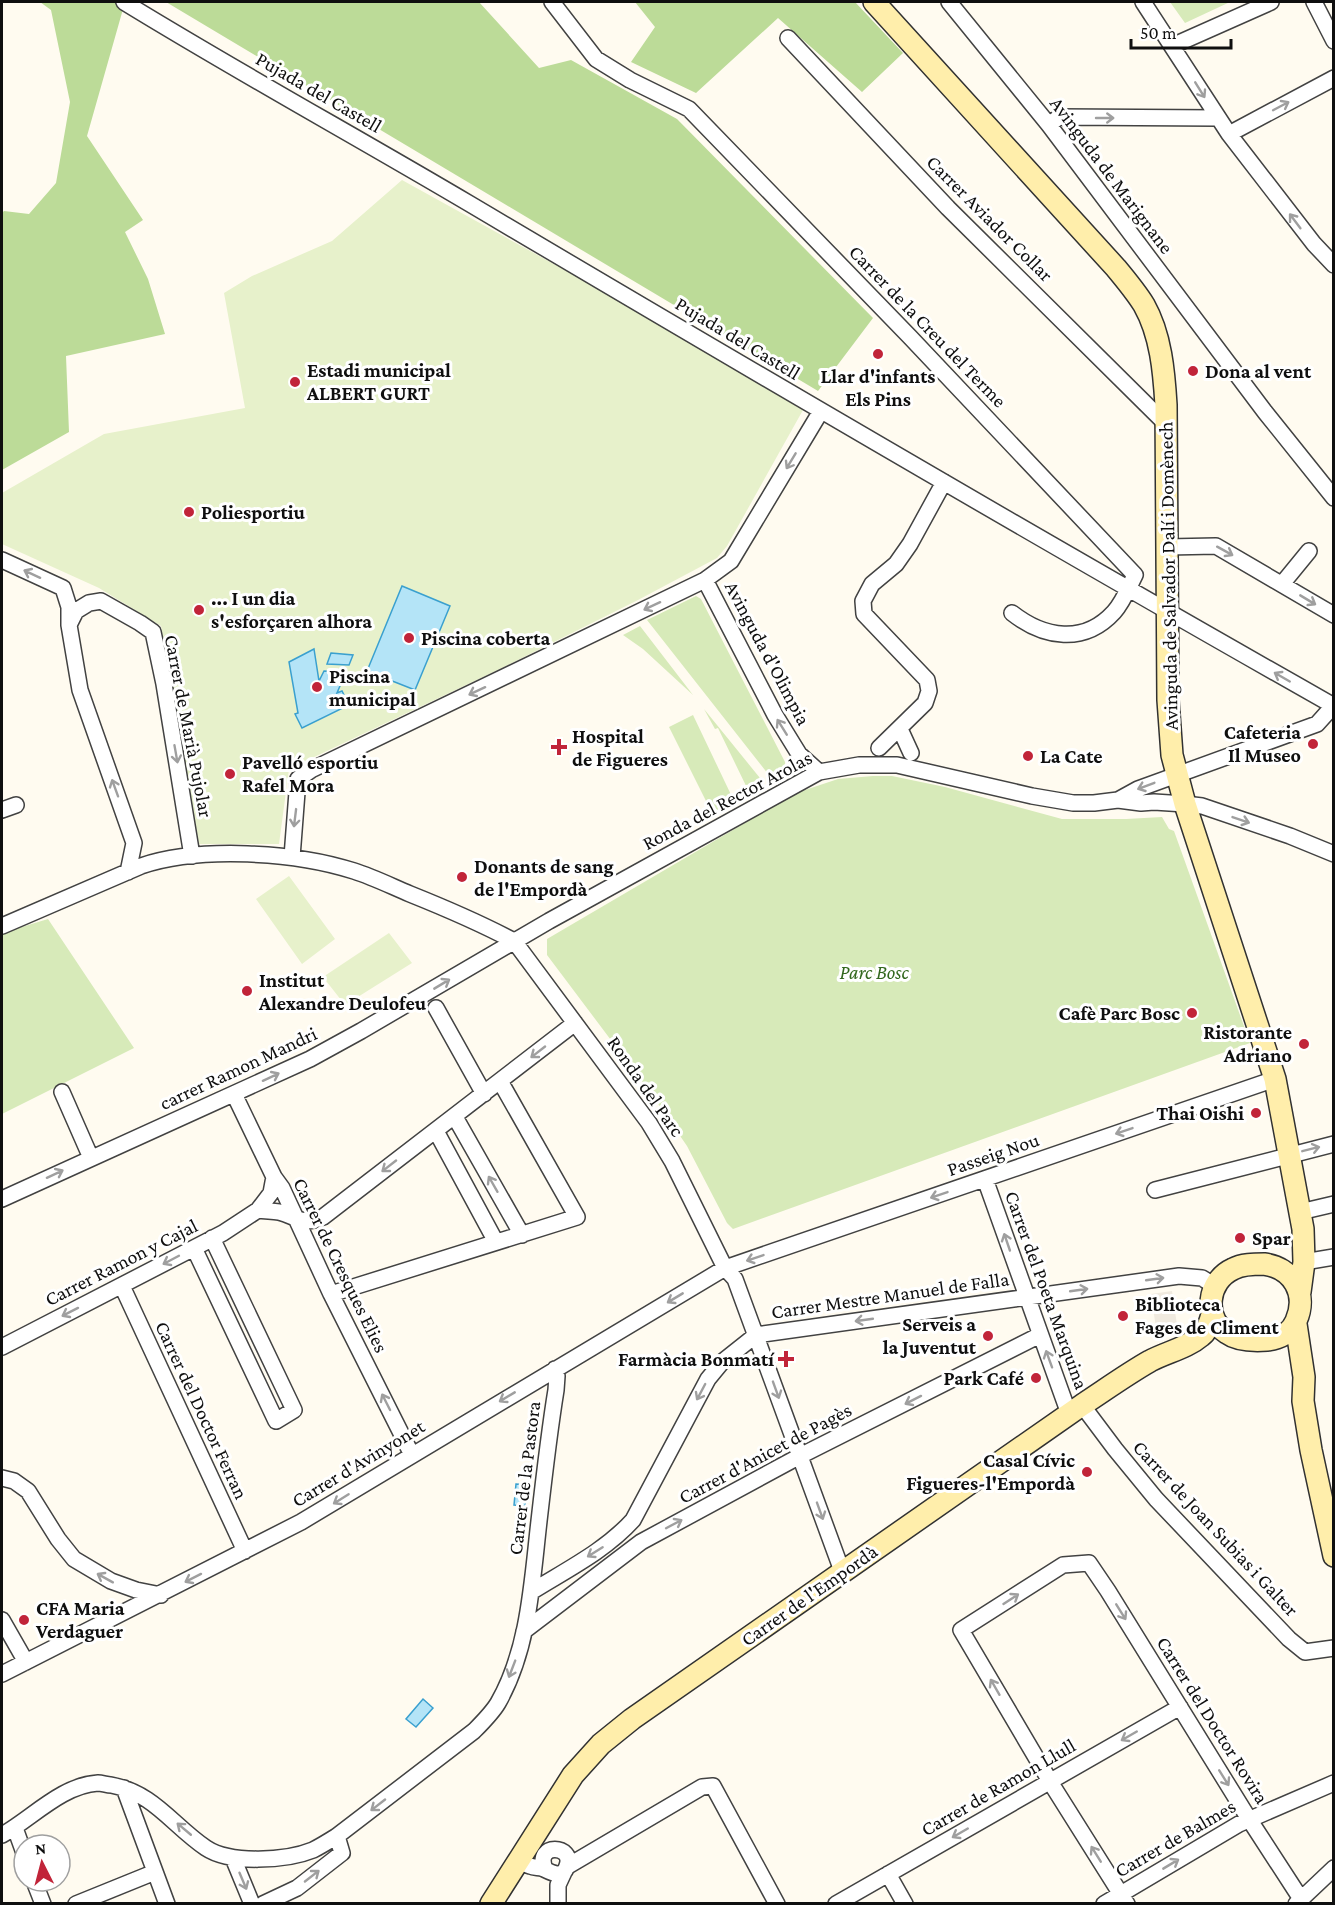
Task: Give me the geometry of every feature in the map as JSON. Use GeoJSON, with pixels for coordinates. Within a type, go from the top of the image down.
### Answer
{"type":"FeatureCollection","features":[{"type":"Feature","properties":{"kind":"main road","name":"Avinguda de Salvador Dalí i Domènech"},"geometry":{"type":"LineString","coordinates":[[874,2],[1091,238],[1131,286],[1149,316],[1160,349],[1165,387],[1169,734],[1172,755],[1185,804],[1275,1079],[1303,1237],[1304,1262],[1300,1292]]}},
{"type":"Feature","properties":{"kind":"main road"},"geometry":{"type":"LineString","coordinates":[[1185,1346],[1202,1336],[1207,1329],[1212,1315],[1211,1300],[1215,1286],[1231,1269],[1246,1265],[1269,1264],[1290,1254],[1303,1237]]}},
{"type":"Feature","properties":{"kind":"main road"},"geometry":{"type":"LineString","coordinates":[[1185,1346],[1200,1346],[1242,1339],[1278,1338],[1292,1329],[1301,1308],[1300,1292],[1287,1274],[1269,1264]]}},
{"type":"Feature","properties":{"kind":"main road"},"geometry":{"type":"LineString","coordinates":[[1212,1315],[1221,1328],[1242,1339]]}},
{"type":"Feature","properties":{"kind":"main road"},"geometry":{"type":"LineString","coordinates":[[1296,1323],[1304,1377],[1303,1401],[1333,1554]]}},
{"type":"Feature","properties":{"kind":"main road"},"geometry":{"type":"LineString","coordinates":[[1264,1340],[1281,1352],[1286,1359],[1303,1401]]}},
{"type":"Feature","properties":{"kind":"main road","name":"Carrer de l'Empordà"},"geometry":{"type":"LineString","coordinates":[[491,1904],[573,1775],[601,1744],[632,1719],[1076,1410],[1150,1361],[1185,1346]]}},
{"type":"Feature","properties":{"kind":"street","name":"Pujada del Castell"},"geometry":{"type":"LineString","coordinates":[[124,2],[944,482],[1131,581],[1168,611],[1333,706]]}},
{"type":"Feature","properties":{"kind":"street","name":"Carrer de la Creu del Terme"},"geometry":{"type":"LineString","coordinates":[[552,2],[596,58],[630,80],[688,109],[910,337],[1131,581]]}},
{"type":"Feature","properties":{"kind":"street","name":"Avinguda de Marignane"},"geometry":{"type":"LineString","coordinates":[[950,2],[1049,125],[1238,376],[1334,498]]}},
{"type":"Feature","properties":{"kind":"street"},"geometry":{"type":"LineString","coordinates":[[1143,2],[1229,134],[1314,244],[1334,265]]}},
{"type":"Feature","properties":{"kind":"street"},"geometry":{"type":"LineString","coordinates":[[1172,46],[1271,2]]}},
{"type":"Feature","properties":{"kind":"street"},"geometry":{"type":"LineString","coordinates":[[1314,2],[1333,37]]}},
{"type":"Feature","properties":{"kind":"street","name":"Carrer Aviador Collar"},"geometry":{"type":"LineString","coordinates":[[788,38],[948,208],[1166,424]]}},
{"type":"Feature","properties":{"kind":"street"},"geometry":{"type":"LineString","coordinates":[[1229,134],[1334,78]]}},
{"type":"Feature","properties":{"kind":"street"},"geometry":{"type":"LineString","coordinates":[[1049,125],[1059,117],[1218,118]]}},
{"type":"Feature","properties":{"kind":"street"},"geometry":{"type":"LineString","coordinates":[[291,857],[298,779],[311,770],[705,580],[731,561],[822,411]]}},
{"type":"Feature","properties":{"kind":"street"},"geometry":{"type":"LineString","coordinates":[[879,748],[925,702],[929,691],[927,680],[864,614],[863,601],[872,584],[897,564],[944,482]]}},
{"type":"Feature","properties":{"kind":"street"},"geometry":{"type":"LineString","coordinates":[[1167,548],[1216,546],[1334,615]]}},
{"type":"Feature","properties":{"kind":"street"},"geometry":{"type":"LineString","coordinates":[[1282,584],[1309,551]]}},
{"type":"Feature","properties":{"kind":"street"},"geometry":{"type":"LineString","coordinates":[[2,560],[63,588],[69,607],[69,625],[80,690],[134,843],[128,872]]}},
{"type":"Feature","properties":{"kind":"street","name":"Avinguda d'Olimpia"},"geometry":{"type":"LineString","coordinates":[[705,580],[775,715],[799,754],[819,772]]}},
{"type":"Feature","properties":{"kind":"street"},"geometry":{"type":"LineString","coordinates":[[1012,613],[1036,628],[1068,635],[1088,631],[1104,622],[1116,610],[1131,581]]}},
{"type":"Feature","properties":{"kind":"street","name":"Carrer de Marià Pujolar"},"geometry":{"type":"LineString","coordinates":[[69,625],[76,611],[89,603],[101,602],[140,622],[153,632],[164,684],[192,856]]}},
{"type":"Feature","properties":{"kind":"street"},"geometry":{"type":"LineString","coordinates":[[1317,724],[1333,706]]}},
{"type":"Feature","properties":{"kind":"street"},"geometry":{"type":"LineString","coordinates":[[1317,724],[1334,721]]}},
{"type":"Feature","properties":{"kind":"street","name":"Ronda del Rector Arolas"},"geometry":{"type":"LineString","coordinates":[[1118,800],[1138,789],[1317,724]]}},
{"type":"Feature","properties":{"kind":"street"},"geometry":{"type":"LineString","coordinates":[[900,729],[911,753]]}},
{"type":"Feature","properties":{"kind":"street","name":"Ronda del Rector Arolas"},"geometry":{"type":"LineString","coordinates":[[514,941],[819,772],[859,765],[897,765],[1032,796],[1073,803],[1118,800],[1202,806],[1334,854]]}},
{"type":"Feature","properties":{"kind":"street"},"geometry":{"type":"LineString","coordinates":[[1154,802],[1172,787],[1176,775]]}},
{"type":"Feature","properties":{"kind":"street"},"geometry":{"type":"LineString","coordinates":[[2,810],[16,805]]}},
{"type":"Feature","properties":{"kind":"street"},"geometry":{"type":"LineString","coordinates":[[134,843],[158,860]]}},
{"type":"Feature","properties":{"kind":"street"},"geometry":{"type":"LineString","coordinates":[[2,926],[158,860],[232,854],[291,857],[356,871],[483,924],[514,941]]}},
{"type":"Feature","properties":{"kind":"street","name":"Ronda del Parc"},"geometry":{"type":"LineString","coordinates":[[514,941],[649,1123],[672,1161],[725,1268],[735,1279],[842,1571]]}},
{"type":"Feature","properties":{"kind":"street","name":"carrer Ramon Mandri"},"geometry":{"type":"LineString","coordinates":[[2,1199],[310,1059],[514,941]]}},
{"type":"Feature","properties":{"kind":"street"},"geometry":{"type":"LineString","coordinates":[[436,1008],[484,1094]]}},
{"type":"Feature","properties":{"kind":"street"},"geometry":{"type":"LineString","coordinates":[[258,1210],[281,1213],[298,1221],[312,1222],[323,1217],[575,1023]]}},
{"type":"Feature","properties":{"kind":"street","name":"Passeig Nou"},"geometry":{"type":"LineString","coordinates":[[725,1268],[1275,1079]]}},
{"type":"Feature","properties":{"kind":"street"},"geometry":{"type":"LineString","coordinates":[[331,1294],[577,1217],[501,1081]]}},
{"type":"Feature","properties":{"kind":"street"},"geometry":{"type":"LineString","coordinates":[[62,1092],[91,1158]]}},
{"type":"Feature","properties":{"kind":"street","name":"Carrer de Cresques Elies"},"geometry":{"type":"LineString","coordinates":[[234,1094],[412,1455]]}},
{"type":"Feature","properties":{"kind":"street"},"geometry":{"type":"LineString","coordinates":[[455,1117],[522,1235]]}},
{"type":"Feature","properties":{"kind":"street"},"geometry":{"type":"LineString","coordinates":[[436,1131],[496,1242]]}},
{"type":"Feature","properties":{"kind":"street"},"geometry":{"type":"LineString","coordinates":[[1155,1190],[1334,1144]]}},
{"type":"Feature","properties":{"kind":"street","name":"Carrer Ramon y Cajal"},"geometry":{"type":"LineString","coordinates":[[2,1347],[194,1248],[258,1210],[271,1193],[274,1177]]}},
{"type":"Feature","properties":{"kind":"street","name":"Carrer del Poeta Marquina"},"geometry":{"type":"LineString","coordinates":[[985,1179],[1040,1335],[1076,1410]]}},
{"type":"Feature","properties":{"kind":"street"},"geometry":{"type":"LineString","coordinates":[[1300,1212],[1334,1203]]}},
{"type":"Feature","properties":{"kind":"street"},"geometry":{"type":"LineString","coordinates":[[194,1248],[276,1421],[294,1410],[212,1238]]}},
{"type":"Feature","properties":{"kind":"street"},"geometry":{"type":"LineString","coordinates":[[1304,1262],[1334,1257]]}},
{"type":"Feature","properties":{"kind":"street","name":"Carrer d'Avinyonet"},"geometry":{"type":"LineString","coordinates":[[2,1674],[301,1522],[725,1268]]}},
{"type":"Feature","properties":{"kind":"street","name":"Carrer Mestre Manuel de Falla"},"geometry":{"type":"LineString","coordinates":[[531,1592],[603,1547],[633,1520],[708,1378],[722,1362],[756,1335],[1179,1276],[1202,1278],[1215,1286]]}},
{"type":"Feature","properties":{"kind":"street","name":"Carrer del Doctor Ferran"},"geometry":{"type":"LineString","coordinates":[[122,1286],[245,1551]]}},
{"type":"Feature","properties":{"kind":"street","name":"Carrer d'Anicet de Pagès"},"geometry":{"type":"LineString","coordinates":[[524,1631],[641,1542],[800,1456],[1040,1335]]}},
{"type":"Feature","properties":{"kind":"street","name":"Carrer de la Pastora"},"geometry":{"type":"LineString","coordinates":[[531,1592],[556,1390],[555,1369]]}},
{"type":"Feature","properties":{"kind":"street","name":"Carrer de Joan Subias i Galter"},"geometry":{"type":"LineString","coordinates":[[1076,1410],[1114,1449],[1156,1499],[1289,1639],[1305,1652],[1334,1648]]}},
{"type":"Feature","properties":{"kind":"street"},"geometry":{"type":"LineString","coordinates":[[2,1478],[14,1481],[28,1491],[58,1539],[74,1559],[111,1581],[136,1590],[161,1594]]}},
{"type":"Feature","properties":{"kind":"street","name":"Carrer del Doctor Rovira"},"geometry":{"type":"LineString","coordinates":[[1050,1782],[962,1630],[1063,1565],[1089,1563],[1299,1901]]}},
{"type":"Feature","properties":{"kind":"street"},"geometry":{"type":"LineString","coordinates":[[8,1832],[41,1808],[75,1788],[98,1783],[124,1788],[143,1796],[207,1848],[233,1858],[284,1858],[312,1850],[337,1836],[474,1731],[488,1716],[504,1691],[516,1658],[524,1631],[531,1592]]}},
{"type":"Feature","properties":{"kind":"street"},"geometry":{"type":"LineString","coordinates":[[2,1620],[26,1662]]}},
{"type":"Feature","properties":{"kind":"street","name":"Carrer de Ramon Llull"},"geometry":{"type":"LineString","coordinates":[[836,1904],[1180,1707]]}},
{"type":"Feature","properties":{"kind":"street"},"geometry":{"type":"LineString","coordinates":[[1050,1782],[1124,1899]]}},
{"type":"Feature","properties":{"kind":"street","name":"Carrer de Balmes"},"geometry":{"type":"LineString","coordinates":[[1104,1904],[1124,1899],[1249,1819],[1334,1783]]}},
{"type":"Feature","properties":{"kind":"street"},"geometry":{"type":"LineString","coordinates":[[518,1859],[529,1866],[562,1869],[702,1787],[713,1786],[777,1904]]}},
{"type":"Feature","properties":{"kind":"street"},"geometry":{"type":"LineString","coordinates":[[124,1788],[167,1904]]}},
{"type":"Feature","properties":{"kind":"street"},"geometry":{"type":"LineString","coordinates":[[536,1832],[552,1842],[554,1849]]}},
{"type":"Feature","properties":{"kind":"street"},"geometry":{"type":"LineString","coordinates":[[263,1904],[297,1888],[342,1853],[337,1836]]}},
{"type":"Feature","properties":{"kind":"street"},"geometry":{"type":"LineString","coordinates":[[558,1904],[565,1854],[560,1850],[548,1851],[542,1863],[562,1869]]}},
{"type":"Feature","properties":{"kind":"street"},"geometry":{"type":"LineString","coordinates":[[233,1858],[252,1904]]}},
{"type":"Feature","properties":{"kind":"street"},"geometry":{"type":"LineString","coordinates":[[1299,1901],[1334,1868]]}},
{"type":"Feature","properties":{"kind":"street"},"geometry":{"type":"LineString","coordinates":[[76,1904],[155,1872]]}},
{"type":"Feature","properties":{"kind":"street"},"geometry":{"type":"LineString","coordinates":[[888,1874],[905,1904]]}},
{"type":"Feature","properties":{"kind":"green space"},"geometry":{"type":"Polygon","coordinates":[[[40,2],[125,2],[87,136],[143,220],[125,232],[148,279],[165,334],[66,356],[69,432],[2,470],[2,213],[4,211],[29,214],[56,183],[70,102],[51,10],[40,2]]]}},
{"type":"Feature","properties":{"kind":"green space"},"geometry":{"type":"Polygon","coordinates":[[[166,2],[479,2],[539,68],[571,60],[677,119],[873,318],[818,391],[166,2]]]}},
{"type":"Feature","properties":{"kind":"green space"},"geometry":{"type":"Polygon","coordinates":[[[635,2],[855,2],[903,53],[862,92],[778,18],[696,93],[631,62],[655,27],[635,2]]]}},
{"type":"Feature","properties":{"kind":"green space"},"geometry":{"type":"Polygon","coordinates":[[[1170,2],[1230,2],[1185,23],[1170,2]]]}},
{"type":"Feature","properties":{"kind":"green space"},"geometry":{"type":"Polygon","coordinates":[[[402,180],[637,310],[803,410],[727,546],[717,558],[502,668],[289,769],[279,844],[199,844],[161,626],[99,588],[2,544],[2,493],[104,434],[245,408],[224,293],[252,276],[332,241],[402,180]]]}},
{"type":"Feature","properties":{"kind":"green space"},"geometry":{"type":"Polygon","coordinates":[[[696,596],[701,599],[785,762],[785,770],[772,779],[647,620],[696,596]]]}},
{"type":"Feature","properties":{"kind":"green space"},"geometry":{"type":"Polygon","coordinates":[[[640,626],[693,695],[643,649],[623,635],[640,626]]]}},
{"type":"Feature","properties":{"kind":"green space"},"geometry":{"type":"Polygon","coordinates":[[[704,709],[764,783],[749,792],[718,728],[715,729],[704,709]]]}},
{"type":"Feature","properties":{"kind":"green space"},"geometry":{"type":"Polygon","coordinates":[[[693,715],[734,801],[712,813],[669,727],[693,715]]]}},
{"type":"Feature","properties":{"kind":"green space","name":"Parc Bosc"},"geometry":{"type":"Polygon","coordinates":[[[892,776],[945,787],[1062,819],[1162,817],[1169,829],[1174,831],[1250,1043],[733,1229],[727,1223],[687,1146],[650,1092],[547,955],[547,939],[796,793],[838,779],[892,776]]]}},
{"type":"Feature","properties":{"kind":"green space"},"geometry":{"type":"Polygon","coordinates":[[[289,876],[335,939],[302,964],[256,899],[289,876]]]}},
{"type":"Feature","properties":{"kind":"green space"},"geometry":{"type":"Polygon","coordinates":[[[48,919],[134,1048],[2,1114],[2,933],[48,919]]]}},
{"type":"Feature","properties":{"kind":"green space"},"geometry":{"type":"Polygon","coordinates":[[[389,933],[412,963],[345,1005],[323,977],[389,933]]]}},
{"type":"Feature","properties":{"kind":"shaded area"},"geometry":{"type":"Polygon","coordinates":[[[1172,1291],[1177,1325],[1156,1328],[1151,1294],[1172,1291]]]}},
{"type":"Feature","properties":{"kind":"water","name":"Piscina coberta"},"geometry":{"type":"Polygon","coordinates":[[[402,586],[450,606],[415,690],[367,671],[402,586]]]}},
{"type":"Feature","properties":{"kind":"water","name":"Piscina municipal"},"geometry":{"type":"Polygon","coordinates":[[[314,649],[319,681],[324,671],[346,672],[337,693],[342,691],[349,705],[302,728],[295,714],[298,713],[289,662],[314,649]]]}},
{"type":"Feature","properties":{"kind":"water"},"geometry":{"type":"Polygon","coordinates":[[[331,653],[353,655],[349,665],[327,664],[331,653]]]}},
{"type":"Feature","properties":{"kind":"water"},"geometry":{"type":"Polygon","coordinates":[[[516,1484],[527,1485],[525,1506],[514,1505],[516,1484]]]}},
{"type":"Feature","properties":{"kind":"water"},"geometry":{"type":"Polygon","coordinates":[[[423,1699],[433,1708],[416,1727],[406,1719],[423,1699]]]}},
{"type":"Feature","properties":{"kind":"place","name":"Llar d'infants Els Pins"},"geometry":{"type":"Point","coordinates":[878,354]}},
{"type":"Feature","properties":{"kind":"place","name":"Dona al vent"},"geometry":{"type":"Point","coordinates":[1193,371]}},
{"type":"Feature","properties":{"kind":"place","name":"Estadi municipal ALBERT GURT"},"geometry":{"type":"Point","coordinates":[295,382]}},
{"type":"Feature","properties":{"kind":"place","name":"Poliesportiu"},"geometry":{"type":"Point","coordinates":[189,512]}},
{"type":"Feature","properties":{"kind":"place","name":"... I un dia s'esforçaren alhora"},"geometry":{"type":"Point","coordinates":[199,610]}},
{"type":"Feature","properties":{"kind":"place","name":"Piscina coberta"},"geometry":{"type":"Point","coordinates":[409,638]}},
{"type":"Feature","properties":{"kind":"place","name":"Piscina municipal"},"geometry":{"type":"Point","coordinates":[317,687]}},
{"type":"Feature","properties":{"kind":"place","name":"Cafeteria Il Museo"},"geometry":{"type":"Point","coordinates":[1313,744]}},
{"type":"Feature","properties":{"kind":"place","name":"Hospital de Figueres"},"geometry":{"type":"Point","coordinates":[559,747]}},
{"type":"Feature","properties":{"kind":"place","name":"La Cate"},"geometry":{"type":"Point","coordinates":[1028,756]}},
{"type":"Feature","properties":{"kind":"place","name":"Pavelló esportiu Rafel Mora"},"geometry":{"type":"Point","coordinates":[230,774]}},
{"type":"Feature","properties":{"kind":"place","name":"Donants de sang de l'Empordà"},"geometry":{"type":"Point","coordinates":[462,877]}},
{"type":"Feature","properties":{"kind":"place","name":"Institut Alexandre Deulofeu"},"geometry":{"type":"Point","coordinates":[247,991]}},
{"type":"Feature","properties":{"kind":"place","name":"Cafè Parc Bosc"},"geometry":{"type":"Point","coordinates":[1192,1013]}},
{"type":"Feature","properties":{"kind":"place","name":"Ristorante Adriano"},"geometry":{"type":"Point","coordinates":[1304,1044]}},
{"type":"Feature","properties":{"kind":"place","name":"Thai Oishi"},"geometry":{"type":"Point","coordinates":[1256,1113]}},
{"type":"Feature","properties":{"kind":"place","name":"Spar"},"geometry":{"type":"Point","coordinates":[1240,1238]}},
{"type":"Feature","properties":{"kind":"place","name":"Biblioteca Fages de Climent"},"geometry":{"type":"Point","coordinates":[1123,1316]}},
{"type":"Feature","properties":{"kind":"place","name":"Serveis a la Juventut"},"geometry":{"type":"Point","coordinates":[988,1336]}},
{"type":"Feature","properties":{"kind":"place","name":"Farmàcia Bonmatí"},"geometry":{"type":"Point","coordinates":[786,1359]}},
{"type":"Feature","properties":{"kind":"place","name":"Park Café"},"geometry":{"type":"Point","coordinates":[1036,1378]}},
{"type":"Feature","properties":{"kind":"place","name":"Casal Cívic Figueres-l'Empordà"},"geometry":{"type":"Point","coordinates":[1087,1472]}},
{"type":"Feature","properties":{"kind":"place","name":"CFA Maria Verdaguer"},"geometry":{"type":"Point","coordinates":[24,1620]}}]}
